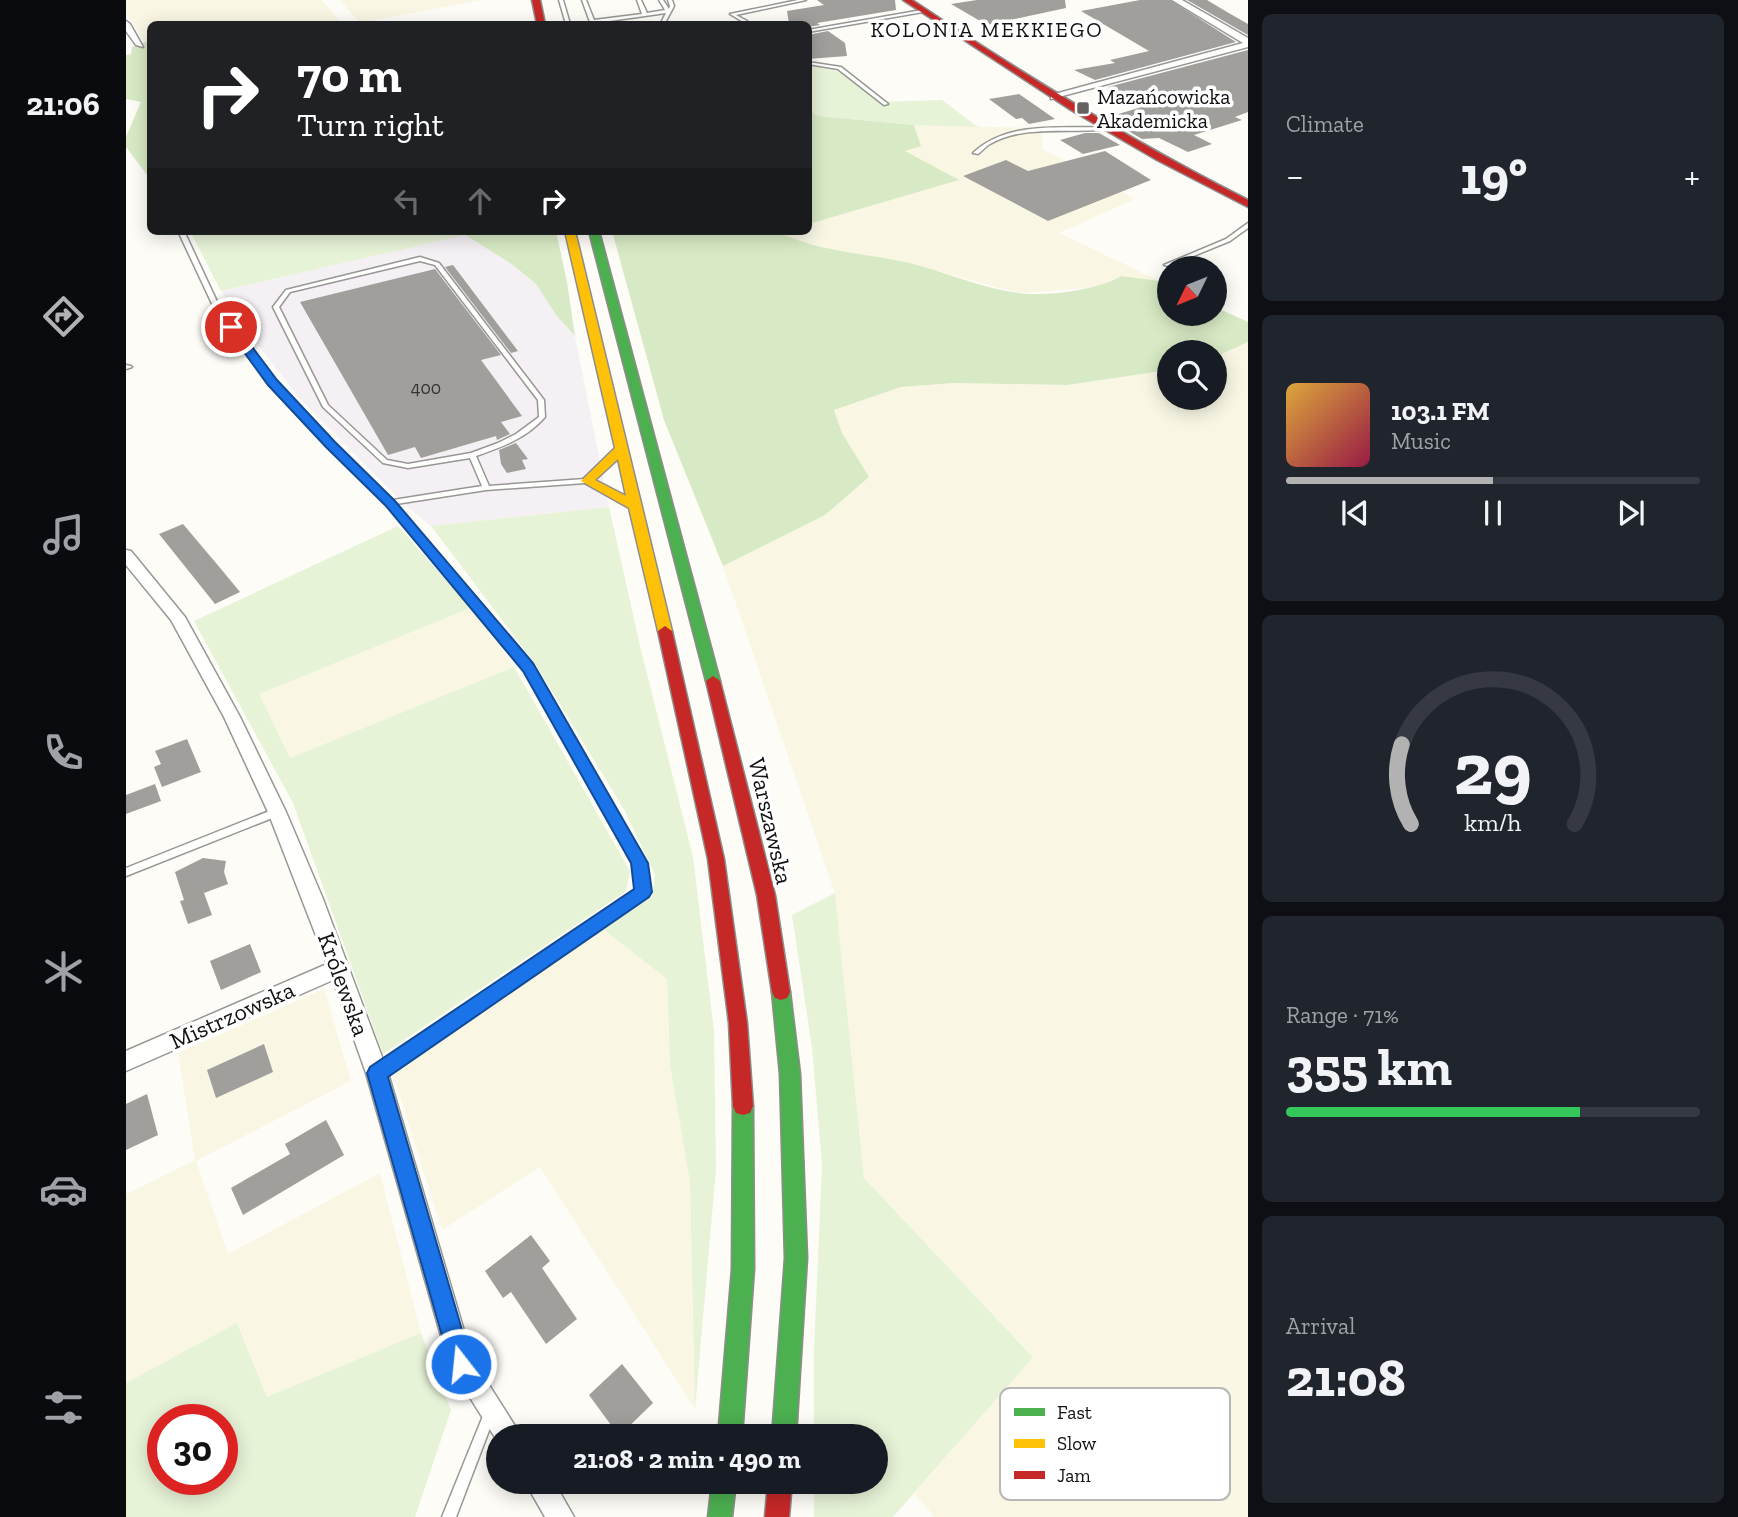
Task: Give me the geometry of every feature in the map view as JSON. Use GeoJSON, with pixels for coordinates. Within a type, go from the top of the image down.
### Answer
{"type":"FeatureCollection","features":[{"type":"Feature","properties":{"kind":"main road"},"geometry":{"type":"LineString","coordinates":[[536,0],[540,21]]}},
{"type":"Feature","properties":{"kind":"main road"},"geometry":{"type":"LineString","coordinates":[[907,0],[1054,97],[1248,204]]}},
{"type":"Feature","properties":{"kind":"main road"},"geometry":{"type":"LineString","coordinates":[[571,235],[712,832],[733,961],[742,1054],[747,1170],[741,1302],[731,1424]]}},
{"type":"Feature","properties":{"kind":"main road","name":"Warszawska"},"geometry":{"type":"LineString","coordinates":[[595,235],[737,771],[766,895],[780,981],[790,1086],[796,1258],[786,1424]]}},
{"type":"Feature","properties":{"kind":"main road"},"geometry":{"type":"LineString","coordinates":[[622,449],[587,481],[636,506]]}},
{"type":"Feature","properties":{"kind":"main road"},"geometry":{"type":"LineString","coordinates":[[720,1517],[723,1494]]}},
{"type":"Feature","properties":{"kind":"main road"},"geometry":{"type":"LineString","coordinates":[[777,1517],[779,1494]]}},
{"type":"Feature","properties":{"kind":"street"},"geometry":{"type":"LineString","coordinates":[[1176,0],[1248,43]]}},
{"type":"Feature","properties":{"kind":"street"},"geometry":{"type":"LineString","coordinates":[[126,24],[139,45]]}},
{"type":"Feature","properties":{"kind":"street"},"geometry":{"type":"LineString","coordinates":[[1054,97],[1248,43]]}},
{"type":"Feature","properties":{"kind":"street","name":"Królewska"},"geometry":{"type":"LineString","coordinates":[[126,555],[177,617],[233,717],[277,812],[377,1073],[461,1364],[500,1424]]}},
{"type":"Feature","properties":{"kind":"street","name":"Mistrzowska"},"geometry":{"type":"LineString","coordinates":[[126,1061],[338,968]]}},
{"type":"Feature","properties":{"kind":"street"},"geometry":{"type":"LineString","coordinates":[[546,1494],[561,1517]]}},
{"type":"Feature","properties":{"kind":"lane"},"geometry":{"type":"LineString","coordinates":[[561,0],[567,21]]}},
{"type":"Feature","properties":{"kind":"lane"},"geometry":{"type":"LineString","coordinates":[[584,0],[590,21]]}},
{"type":"Feature","properties":{"kind":"lane"},"geometry":{"type":"LineString","coordinates":[[639,0],[645,15]]}},
{"type":"Feature","properties":{"kind":"lane"},"geometry":{"type":"LineString","coordinates":[[661,0],[667,11]]}},
{"type":"Feature","properties":{"kind":"lane"},"geometry":{"type":"LineString","coordinates":[[664,21],[672,6],[670,0]]}},
{"type":"Feature","properties":{"kind":"lane"},"geometry":{"type":"LineString","coordinates":[[743,21],[732,14],[804,0]]}},
{"type":"Feature","properties":{"kind":"lane"},"geometry":{"type":"LineString","coordinates":[[812,30],[922,10]]}},
{"type":"Feature","properties":{"kind":"lane"},"geometry":{"type":"LineString","coordinates":[[604,21],[667,11]]}},
{"type":"Feature","properties":{"kind":"lane"},"geometry":{"type":"LineString","coordinates":[[812,64],[839,68],[886,103]]}},
{"type":"Feature","properties":{"kind":"lane"},"geometry":{"type":"LineString","coordinates":[[976,153],[994,141],[1028,132],[1107,128]]}},
{"type":"Feature","properties":{"kind":"lane"},"geometry":{"type":"LineString","coordinates":[[1189,256],[1228,240],[1248,225]]}},
{"type":"Feature","properties":{"kind":"lane"},"geometry":{"type":"LineString","coordinates":[[183,235],[217,308],[273,382],[330,444],[391,503],[528,667],[640,863],[643,892],[377,1073]]}},
{"type":"Feature","properties":{"kind":"lane"},"geometry":{"type":"LineString","coordinates":[[420,259],[437,264],[541,400],[542,418],[532,429],[507,443],[472,455],[408,466],[385,462],[325,406],[276,307],[288,291],[420,259]]}},
{"type":"Feature","properties":{"kind":"lane"},"geometry":{"type":"LineString","coordinates":[[472,455],[486,488]]}},
{"type":"Feature","properties":{"kind":"lane"},"geometry":{"type":"LineString","coordinates":[[391,503],[486,488],[587,481]]}},
{"type":"Feature","properties":{"kind":"lane"},"geometry":{"type":"LineString","coordinates":[[126,872],[277,812]]}},
{"type":"Feature","properties":{"kind":"lane"},"geometry":{"type":"LineString","coordinates":[[449,1517],[491,1410]]}},
{"type":"Feature","properties":{"kind":"shaded area"},"geometry":{"type":"Polygon","coordinates":[[[126,0],[322,0],[340,21],[147,21],[147,42],[144,42],[126,13],[126,0]]]}},
{"type":"Feature","properties":{"kind":"shaded area"},"geometry":{"type":"Polygon","coordinates":[[[340,0],[482,0],[371,21],[358,21],[340,0]]]}},
{"type":"Feature","properties":{"kind":"shaded area"},"geometry":{"type":"Polygon","coordinates":[[[914,125],[1041,128],[1043,149],[1135,199],[1059,233],[1157,281],[1121,276],[1110,284],[1018,293],[908,263],[842,253],[784,235],[812,235],[812,223],[958,180],[904,151],[921,145],[914,125]]]}},
{"type":"Feature","properties":{"kind":"shaded area"},"geometry":{"type":"Polygon","coordinates":[[[465,235],[513,265],[536,284],[556,315],[575,336],[609,507],[431,526],[402,502],[300,399],[254,340],[221,291],[465,235]]]}},
{"type":"Feature","properties":{"kind":"shaded area"},"geometry":{"type":"Polygon","coordinates":[[[1248,342],[1248,1517],[935,1517],[914,1494],[1000,1394],[1000,1500],[1230,1500],[1230,1388],[1005,1388],[1033,1356],[864,1178],[835,893],[723,566],[825,515],[868,478],[842,433],[834,410],[901,387],[955,383],[1067,385],[1157,372],[1157,410],[1227,410],[1227,352],[1248,342]]]}},
{"type":"Feature","properties":{"kind":"shaded area"},"geometry":{"type":"Polygon","coordinates":[[[471,608],[514,667],[290,759],[259,694],[471,608]]]}},
{"type":"Feature","properties":{"kind":"shaded area"},"geometry":{"type":"Polygon","coordinates":[[[603,929],[667,978],[670,1065],[690,1182],[695,1409],[540,1167],[442,1230],[393,1074],[603,929]]]}},
{"type":"Feature","properties":{"kind":"shaded area"},"geometry":{"type":"Polygon","coordinates":[[[324,989],[351,1081],[196,1161],[228,1254],[380,1173],[421,1333],[267,1397],[238,1324],[126,1383],[126,1194],[195,1160],[178,1053],[324,989]]]}},
{"type":"Feature","properties":{"kind":"green space"},"geometry":{"type":"Polygon","coordinates":[[[147,42],[147,175],[126,147],[126,137],[141,102],[126,99],[126,55],[131,54],[132,47],[147,42]]]}},
{"type":"Feature","properties":{"kind":"green space"},"geometry":{"type":"Polygon","coordinates":[[[812,66],[840,72],[879,102],[942,100],[978,127],[914,125],[818,116],[812,112],[812,66]]]}},
{"type":"Feature","properties":{"kind":"green space"},"geometry":{"type":"Polygon","coordinates":[[[812,112],[818,116],[914,125],[921,146],[905,151],[959,180],[812,223],[812,112]]]}},
{"type":"Feature","properties":{"kind":"green space"},"geometry":{"type":"Polygon","coordinates":[[[192,235],[465,235],[221,291],[192,235]]]}},
{"type":"Feature","properties":{"kind":"green space"},"geometry":{"type":"Polygon","coordinates":[[[465,235],[557,235],[575,336],[556,315],[536,284],[513,265],[465,235]]]}},
{"type":"Feature","properties":{"kind":"green space"},"geometry":{"type":"Polygon","coordinates":[[[613,235],[785,235],[825,248],[910,263],[977,284],[1029,294],[1071,291],[1100,285],[1121,276],[1157,281],[1157,326],[1227,326],[1227,312],[1248,322],[1248,342],[1227,352],[1227,340],[1157,340],[1157,372],[1067,385],[955,383],[901,387],[834,410],[842,433],[869,477],[825,515],[723,566],[664,420],[613,235]]]}},
{"type":"Feature","properties":{"kind":"green space"},"geometry":{"type":"Polygon","coordinates":[[[609,507],[640,646],[693,857],[714,1031],[716,1169],[695,1409],[690,1182],[670,1065],[667,979],[603,929],[652,896],[655,875],[625,811],[536,665],[431,526],[609,507]]]}},
{"type":"Feature","properties":{"kind":"green space"},"geometry":{"type":"Polygon","coordinates":[[[398,526],[471,608],[259,694],[290,758],[514,667],[630,871],[626,891],[383,1054],[293,803],[194,621],[398,526]]]}},
{"type":"Feature","properties":{"kind":"green space"},"geometry":{"type":"Polygon","coordinates":[[[835,893],[864,1178],[1033,1357],[1006,1388],[1000,1388],[1000,1395],[893,1517],[814,1517],[814,1494],[888,1494],[888,1424],[814,1424],[814,1350],[822,1166],[812,1047],[792,915],[835,893]]]}},
{"type":"Feature","properties":{"kind":"green space"},"geometry":{"type":"Polygon","coordinates":[[[237,1323],[267,1397],[421,1333],[451,1410],[415,1517],[126,1517],[126,1383],[237,1323]]]}},
{"type":"Feature","properties":{"kind":"building"},"geometry":{"type":"Polygon","coordinates":[[[817,0],[895,0],[896,10],[817,23],[820,25],[812,26],[812,21],[789,21],[787,11],[824,5],[817,0]]]}},
{"type":"Feature","properties":{"kind":"building"},"geometry":{"type":"Polygon","coordinates":[[[977,0],[1065,0],[1066,8],[987,25],[951,4],[977,0]]]}},
{"type":"Feature","properties":{"kind":"building"},"geometry":{"type":"Polygon","coordinates":[[[1140,0],[1170,0],[1236,42],[1095,80],[1074,70],[1115,63],[1110,60],[1149,51],[1081,11],[1140,0]]]}},
{"type":"Feature","properties":{"kind":"building"},"geometry":{"type":"Polygon","coordinates":[[[1187,0],[1207,0],[1248,24],[1248,35],[1187,0]]]}},
{"type":"Feature","properties":{"kind":"building"},"geometry":{"type":"Polygon","coordinates":[[[828,31],[845,43],[847,56],[812,59],[812,34],[828,31]]]}},
{"type":"Feature","properties":{"kind":"building"},"geometry":{"type":"Polygon","coordinates":[[[1248,50],[1248,112],[1235,117],[1242,120],[1194,135],[1212,144],[1188,152],[1159,138],[1142,139],[1116,124],[1127,121],[1115,115],[1145,106],[1108,87],[1248,50]]]}},
{"type":"Feature","properties":{"kind":"building"},"geometry":{"type":"Polygon","coordinates":[[[1019,94],[1055,119],[1029,124],[1022,118],[1016,119],[989,99],[1019,94]]]}},
{"type":"Feature","properties":{"kind":"building"},"geometry":{"type":"Polygon","coordinates":[[[1085,133],[1099,133],[1120,145],[1083,154],[1060,140],[1085,133]]]}},
{"type":"Feature","properties":{"kind":"building"},"geometry":{"type":"Polygon","coordinates":[[[1105,151],[1151,180],[1048,221],[963,176],[1006,160],[1028,171],[1105,151]]]}},
{"type":"Feature","properties":{"kind":"building"},"geometry":{"type":"Polygon","coordinates":[[[453,265],[518,351],[511,353],[445,267],[453,265]]]}},
{"type":"Feature","properties":{"kind":"building"},"geometry":{"type":"Polygon","coordinates":[[[435,269],[501,355],[481,360],[522,416],[501,422],[510,434],[497,440],[496,436],[421,458],[415,447],[388,455],[300,302],[435,269]]]}},
{"type":"Feature","properties":{"kind":"building"},"geometry":{"type":"Polygon","coordinates":[[[516,443],[528,459],[522,460],[526,469],[507,473],[501,464],[499,450],[516,443]]]}},
{"type":"Feature","properties":{"kind":"building"},"geometry":{"type":"Polygon","coordinates":[[[183,524],[240,592],[215,604],[159,534],[183,524]]]}},
{"type":"Feature","properties":{"kind":"building"},"geometry":{"type":"Polygon","coordinates":[[[187,739],[201,772],[162,787],[154,767],[161,764],[155,751],[187,739]]]}},
{"type":"Feature","properties":{"kind":"building"},"geometry":{"type":"Polygon","coordinates":[[[155,784],[161,801],[126,814],[126,795],[155,784]]]}},
{"type":"Feature","properties":{"kind":"building"},"geometry":{"type":"Polygon","coordinates":[[[203,858],[226,861],[224,872],[228,884],[204,893],[212,915],[188,924],[180,901],[184,900],[175,872],[203,858]]]}},
{"type":"Feature","properties":{"kind":"building"},"geometry":{"type":"Polygon","coordinates":[[[250,944],[261,972],[221,990],[210,961],[250,944]]]}},
{"type":"Feature","properties":{"kind":"building"},"geometry":{"type":"Polygon","coordinates":[[[264,1044],[273,1072],[216,1098],[207,1070],[264,1044]]]}},
{"type":"Feature","properties":{"kind":"building"},"geometry":{"type":"Polygon","coordinates":[[[147,1094],[158,1135],[126,1150],[126,1104],[147,1094]]]}},
{"type":"Feature","properties":{"kind":"building"},"geometry":{"type":"Polygon","coordinates":[[[326,1120],[344,1155],[243,1215],[231,1188],[290,1154],[285,1144],[326,1120]]]}},
{"type":"Feature","properties":{"kind":"building"},"geometry":{"type":"Polygon","coordinates":[[[531,1235],[550,1261],[542,1268],[577,1319],[546,1344],[511,1292],[503,1298],[485,1271],[531,1235]]]}},
{"type":"Feature","properties":{"kind":"building"},"geometry":{"type":"Polygon","coordinates":[[[622,1364],[653,1403],[631,1424],[610,1424],[589,1395],[622,1364]]]}},
{"type":"Feature","properties":{"kind":"traffic: fast"},"geometry":{"type":"LineString","coordinates":[[595,235],[713,681]]}},
{"type":"Feature","properties":{"kind":"traffic: fast"},"geometry":{"type":"LineString","coordinates":[[781,992],[790,1074],[796,1258],[785,1424]]}},
{"type":"Feature","properties":{"kind":"traffic: fast"},"geometry":{"type":"LineString","coordinates":[[731,1424],[743,1269],[743,1106]]}},
{"type":"Feature","properties":{"kind":"traffic: fast"},"geometry":{"type":"LineString","coordinates":[[720,1517],[723,1494]]}},
{"type":"Feature","properties":{"kind":"traffic: slow"},"geometry":{"type":"LineString","coordinates":[[571,235],[665,631]]}},
{"type":"Feature","properties":{"kind":"traffic: slow"},"geometry":{"type":"LineString","coordinates":[[622,449],[587,481],[636,506]]}},
{"type":"Feature","properties":{"kind":"traffic: jam"},"geometry":{"type":"LineString","coordinates":[[536,0],[540,21]]}},
{"type":"Feature","properties":{"kind":"traffic: jam"},"geometry":{"type":"LineString","coordinates":[[907,0],[1074,108],[1160,158],[1248,204]]}},
{"type":"Feature","properties":{"kind":"traffic: jam"},"geometry":{"type":"LineString","coordinates":[[665,631],[716,859],[738,1023],[743,1106]]}},
{"type":"Feature","properties":{"kind":"traffic: jam"},"geometry":{"type":"LineString","coordinates":[[713,681],[766,895],[781,992]]}},
{"type":"Feature","properties":{"kind":"traffic: jam"},"geometry":{"type":"LineString","coordinates":[[777,1517],[779,1494]]}},
{"type":"Feature","properties":{"kind":"place","name":"Mazańcowicka Akademicka"},"geometry":{"type":"Point","coordinates":[1083,108]}},
{"type":"Feature","properties":{"kind":"district","name":"KOLONIA MEKKIEGO"},"geometry":{"type":"Point","coordinates":[987,29]}},
{"type":"Feature","properties":{"kind":"route"},"geometry":{"type":"LineString","coordinates":[[231,327],[273,382],[330,444],[391,503],[528,667],[640,863],[643,892],[377,1073],[461,1364]]}}]}
